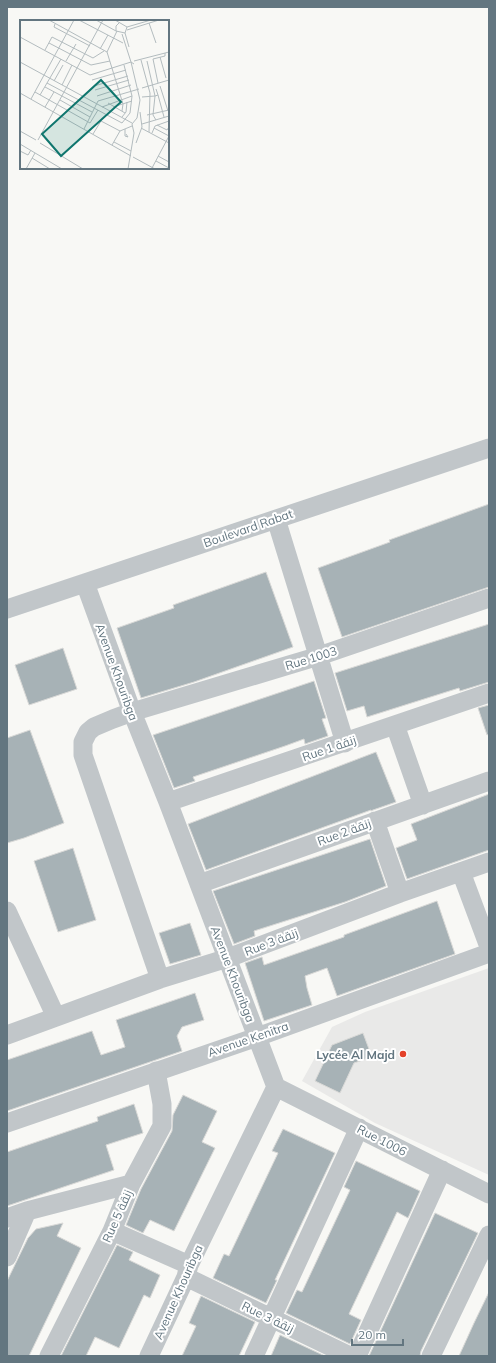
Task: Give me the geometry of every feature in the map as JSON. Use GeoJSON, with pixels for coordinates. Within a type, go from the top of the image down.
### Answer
{"type":"FeatureCollection","features":[{"type":"Feature","properties":{"kind":"street","name":"Boulevard Rabat"},"geometry":{"type":"LineString","coordinates":[[7,609],[489,448]]}},
{"type":"Feature","properties":{"kind":"street"},"geometry":{"type":"LineString","coordinates":[[276,519],[345,743]]}},
{"type":"Feature","properties":{"kind":"street","name":"Avenue Khouribga"},"geometry":{"type":"LineString","coordinates":[[85,583],[132,712],[228,958],[276,1087],[149,1356]]}},
{"type":"Feature","properties":{"kind":"street","name":"Rue 1003"},"geometry":{"type":"LineString","coordinates":[[160,979],[83,755],[84,742],[91,729],[132,712],[319,656],[489,598]]}},
{"type":"Feature","properties":{"kind":"street","name":"Rue 1 زنقة"},"geometry":{"type":"LineString","coordinates":[[168,802],[489,693]]}},
{"type":"Feature","properties":{"kind":"street"},"geometry":{"type":"LineString","coordinates":[[395,725],[423,805]]}},
{"type":"Feature","properties":{"kind":"street","name":"Rue 2 زنقة"},"geometry":{"type":"LineString","coordinates":[[199,884],[423,805],[489,780]]}},
{"type":"Feature","properties":{"kind":"street"},"geometry":{"type":"LineString","coordinates":[[375,821],[400,893]]}},
{"type":"Feature","properties":{"kind":"street","name":"Rue 3 زنقة"},"geometry":{"type":"LineString","coordinates":[[7,1035],[160,979],[228,958],[400,893],[489,862]]}},
{"type":"Feature","properties":{"kind":"street"},"geometry":{"type":"LineString","coordinates":[[461,872],[489,947]]}},
{"type":"Feature","properties":{"kind":"street"},"geometry":{"type":"LineString","coordinates":[[7,911],[56,1017]]}},
{"type":"Feature","properties":{"kind":"street","name":"Avenue Kenitra"},"geometry":{"type":"LineString","coordinates":[[7,1123],[257,1037],[489,953]]}},
{"type":"Feature","properties":{"kind":"street","name":"Rue 5 زنقة"},"geometry":{"type":"LineString","coordinates":[[49,1356],[112,1231],[131,1184],[162,1126],[162,1104],[156,1071]]}},
{"type":"Feature","properties":{"kind":"street","name":"Rue 1006"},"geometry":{"type":"LineString","coordinates":[[276,1087],[489,1194]]}},
{"type":"Feature","properties":{"kind":"street"},"geometry":{"type":"LineString","coordinates":[[254,1356],[359,1128]]}},
{"type":"Feature","properties":{"kind":"street"},"geometry":{"type":"LineString","coordinates":[[357,1356],[442,1170]]}},
{"type":"Feature","properties":{"kind":"street"},"geometry":{"type":"LineString","coordinates":[[7,1218],[27,1211],[131,1184]]}},
{"type":"Feature","properties":{"kind":"street"},"geometry":{"type":"LineString","coordinates":[[7,1257],[27,1211]]}},
{"type":"Feature","properties":{"kind":"street","name":"Rue 3 زنقة"},"geometry":{"type":"LineString","coordinates":[[112,1231],[188,1271],[271,1319],[350,1356]]}},
{"type":"Feature","properties":{"kind":"street"},"geometry":{"type":"LineString","coordinates":[[431,1356],[489,1235]]}},
{"type":"Feature","properties":{"kind":"shaded area","name":"Lycée Al Majd"},"geometry":{"type":"Polygon","coordinates":[[[489,968],[489,1175],[375,1123],[302,1081],[332,1027],[365,1012],[489,968]]]}},
{"type":"Feature","properties":{"kind":"building"},"geometry":{"type":"Polygon","coordinates":[[[489,504],[489,587],[342,637],[318,568],[390,542],[389,540],[489,504]]]}},
{"type":"Feature","properties":{"kind":"building"},"geometry":{"type":"Polygon","coordinates":[[[266,572],[293,647],[194,682],[141,698],[117,628],[174,608],[173,605],[266,572]]]}},
{"type":"Feature","properties":{"kind":"building"},"geometry":{"type":"Polygon","coordinates":[[[489,624],[489,682],[460,691],[459,688],[367,717],[364,706],[347,711],[335,673],[489,624]]]}},
{"type":"Feature","properties":{"kind":"building"},"geometry":{"type":"Polygon","coordinates":[[[63,648],[77,689],[29,705],[15,665],[63,648]]]}},
{"type":"Feature","properties":{"kind":"building"},"geometry":{"type":"Polygon","coordinates":[[[314,681],[326,718],[322,719],[328,736],[305,744],[304,739],[193,777],[195,781],[174,788],[153,735],[314,681]]]}},
{"type":"Feature","properties":{"kind":"building"},"geometry":{"type":"Polygon","coordinates":[[[489,705],[489,734],[487,735],[478,708],[489,705]]]}},
{"type":"Feature","properties":{"kind":"building"},"geometry":{"type":"Polygon","coordinates":[[[30,730],[64,823],[7,843],[7,738],[30,730]]]}},
{"type":"Feature","properties":{"kind":"building"},"geometry":{"type":"Polygon","coordinates":[[[376,752],[396,802],[206,870],[188,824],[376,752]]]}},
{"type":"Feature","properties":{"kind":"building"},"geometry":{"type":"Polygon","coordinates":[[[489,794],[489,850],[407,879],[396,848],[417,840],[411,824],[489,794]]]}},
{"type":"Feature","properties":{"kind":"building"},"geometry":{"type":"Polygon","coordinates":[[[370,839],[386,886],[345,902],[254,931],[255,936],[234,944],[213,891],[370,839]]]}},
{"type":"Feature","properties":{"kind":"building"},"geometry":{"type":"Polygon","coordinates":[[[73,848],[96,920],[58,932],[34,861],[73,848]]]}},
{"type":"Feature","properties":{"kind":"building"},"geometry":{"type":"Polygon","coordinates":[[[437,901],[455,954],[337,996],[327,968],[305,976],[312,1005],[264,1021],[245,963],[262,957],[264,965],[344,937],[344,935],[437,901]]]}},
{"type":"Feature","properties":{"kind":"building"},"geometry":{"type":"Polygon","coordinates":[[[190,923],[201,955],[170,964],[159,933],[190,923]]]}},
{"type":"Feature","properties":{"kind":"building"},"geometry":{"type":"Polygon","coordinates":[[[195,993],[204,1020],[182,1027],[177,1036],[182,1051],[7,1111],[7,1060],[92,1031],[101,1055],[125,1047],[116,1020],[195,993]]]}},
{"type":"Feature","properties":{"kind":"building"},"geometry":{"type":"Polygon","coordinates":[[[363,1033],[372,1057],[354,1063],[340,1093],[315,1081],[332,1045],[363,1033]]]}},
{"type":"Feature","properties":{"kind":"building"},"geometry":{"type":"Polygon","coordinates":[[[183,1095],[217,1111],[202,1142],[215,1148],[174,1231],[150,1220],[143,1233],[126,1225],[141,1189],[172,1131],[173,1115],[183,1095]]]}},
{"type":"Feature","properties":{"kind":"building"},"geometry":{"type":"Polygon","coordinates":[[[134,1104],[143,1133],[106,1145],[114,1170],[7,1206],[7,1152],[98,1121],[97,1117],[134,1104]]]}},
{"type":"Feature","properties":{"kind":"building"},"geometry":{"type":"Polygon","coordinates":[[[283,1129],[335,1153],[275,1280],[277,1280],[266,1303],[213,1278],[224,1254],[229,1256],[278,1153],[272,1151],[283,1129]]]}},
{"type":"Feature","properties":{"kind":"building"},"geometry":{"type":"Polygon","coordinates":[[[356,1161],[420,1191],[408,1218],[397,1212],[349,1314],[361,1320],[350,1344],[286,1313],[297,1290],[302,1292],[350,1190],[344,1187],[356,1161]]]}},
{"type":"Feature","properties":{"kind":"building"},"geometry":{"type":"Polygon","coordinates":[[[435,1213],[478,1233],[421,1351],[420,1356],[369,1356],[435,1213]]]}},
{"type":"Feature","properties":{"kind":"building"},"geometry":{"type":"Polygon","coordinates":[[[63,1223],[57,1236],[81,1248],[29,1356],[7,1356],[7,1281],[28,1238],[36,1229],[63,1223]]]}},
{"type":"Feature","properties":{"kind":"building"},"geometry":{"type":"Polygon","coordinates":[[[117,1245],[133,1252],[129,1260],[160,1275],[150,1298],[144,1295],[119,1348],[95,1337],[86,1356],[61,1356],[117,1245]]]}},
{"type":"Feature","properties":{"kind":"building"},"geometry":{"type":"Polygon","coordinates":[[[489,1292],[489,1356],[459,1356],[474,1323],[489,1292]]]}},
{"type":"Feature","properties":{"kind":"building"},"geometry":{"type":"Polygon","coordinates":[[[201,1296],[255,1322],[239,1356],[182,1356],[196,1326],[189,1323],[201,1296]]]}},
{"type":"Feature","properties":{"kind":"building"},"geometry":{"type":"Polygon","coordinates":[[[280,1335],[325,1356],[271,1356],[280,1335]]]}},
{"type":"Feature","properties":{"kind":"place","name":"Lycée Al Majd"},"geometry":{"type":"Point","coordinates":[403,1054]}}]}
